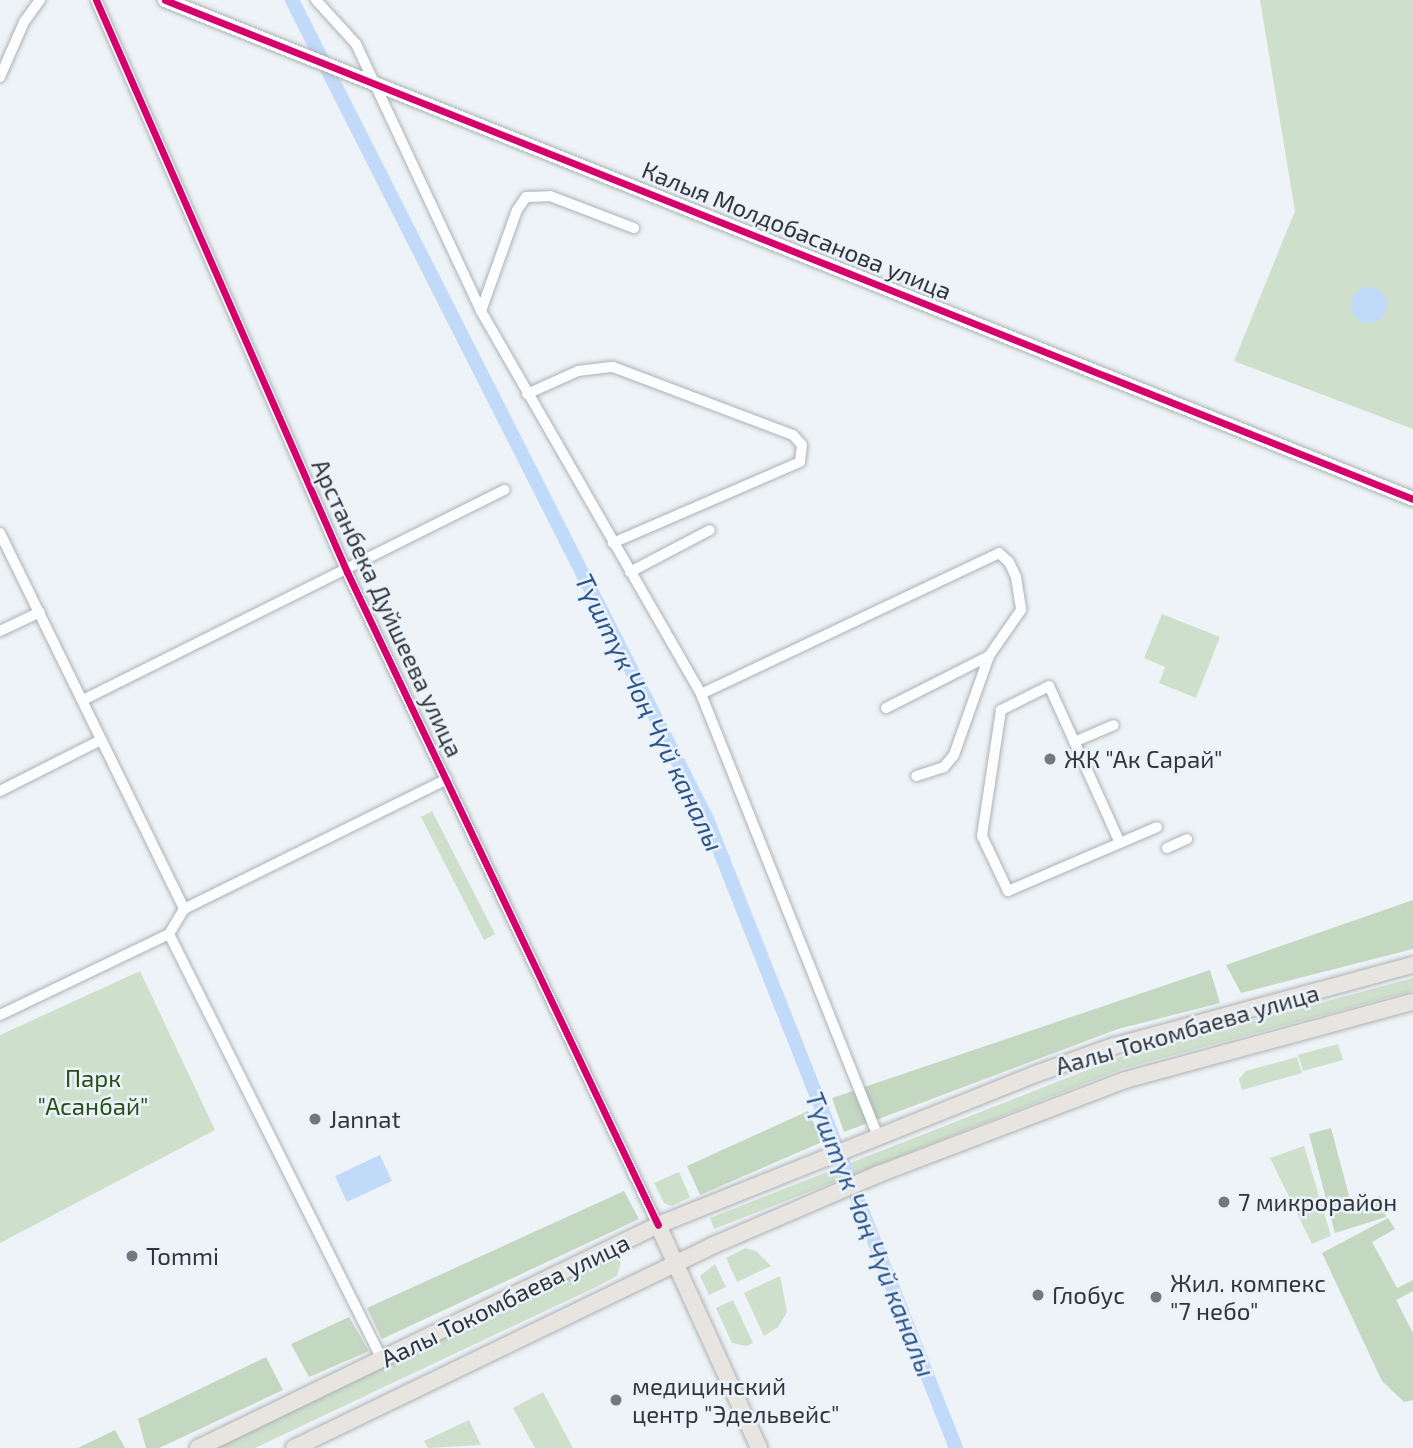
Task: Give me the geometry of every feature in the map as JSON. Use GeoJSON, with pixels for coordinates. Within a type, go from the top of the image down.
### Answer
{"type":"FeatureCollection","features":[{"type":"Feature","properties":{"kind":"main road","name":"Аалы Токомбаева улица"},"geometry":{"type":"LineString","coordinates":[[198,1448],[658,1225],[1114,1046],[1413,965]]}},
{"type":"Feature","properties":{"kind":"main road","name":"Аалы Токомбаева улица"},"geometry":{"type":"LineString","coordinates":[[294,1448],[673,1264],[879,1174],[1125,1080],[1413,1002]]}},
{"type":"Feature","properties":{"kind":"main road"},"geometry":{"type":"LineString","coordinates":[[658,1225],[673,1264],[759,1448]]}},
{"type":"Feature","properties":{"kind":"street"},"geometry":{"type":"LineString","coordinates":[[0,78],[24,22],[40,0]]}},
{"type":"Feature","properties":{"kind":"street","name":"Арстанбека Дуйшеева улица"},"geometry":{"type":"LineString","coordinates":[[96,0],[347,572],[658,1225]]}},
{"type":"Feature","properties":{"kind":"street","name":"Калыя Молдобасанова улица"},"geometry":{"type":"LineString","coordinates":[[165,0],[1413,499]]}},
{"type":"Feature","properties":{"kind":"street"},"geometry":{"type":"LineString","coordinates":[[316,0],[356,44],[481,311],[701,694],[873,1140]]}},
{"type":"Feature","properties":{"kind":"street"},"geometry":{"type":"LineString","coordinates":[[481,311],[517,210],[526,197],[550,196],[634,228]]}},
{"type":"Feature","properties":{"kind":"street"},"geometry":{"type":"LineString","coordinates":[[527,394],[578,371],[613,367],[793,435],[802,445],[802,461],[790,468],[613,543]]}},
{"type":"Feature","properties":{"kind":"street"},"geometry":{"type":"LineString","coordinates":[[83,700],[347,572],[505,490]]}},
{"type":"Feature","properties":{"kind":"street"},"geometry":{"type":"LineString","coordinates":[[630,572],[710,530]]}},
{"type":"Feature","properties":{"kind":"street"},"geometry":{"type":"LineString","coordinates":[[0,533],[184,909]]}},
{"type":"Feature","properties":{"kind":"street"},"geometry":{"type":"LineString","coordinates":[[701,694],[999,553],[1009,562],[1023,600],[1021,610],[989,656],[954,755],[944,767],[916,776]]}},
{"type":"Feature","properties":{"kind":"street"},"geometry":{"type":"LineString","coordinates":[[0,631],[40,612]]}},
{"type":"Feature","properties":{"kind":"street"},"geometry":{"type":"LineString","coordinates":[[886,708],[989,656]]}},
{"type":"Feature","properties":{"kind":"street"},"geometry":{"type":"LineString","coordinates":[[1120,843],[1049,685],[1001,710],[982,836],[1008,891],[1120,843],[1157,827]]}},
{"type":"Feature","properties":{"kind":"street"},"geometry":{"type":"LineString","coordinates":[[1074,742],[1114,725]]}},
{"type":"Feature","properties":{"kind":"street"},"geometry":{"type":"LineString","coordinates":[[0,790],[101,740]]}},
{"type":"Feature","properties":{"kind":"street"},"geometry":{"type":"LineString","coordinates":[[0,1015],[169,934],[184,909],[447,779]]}},
{"type":"Feature","properties":{"kind":"street"},"geometry":{"type":"LineString","coordinates":[[1167,848],[1186,839]]}},
{"type":"Feature","properties":{"kind":"street"},"geometry":{"type":"LineString","coordinates":[[169,934],[382,1359]]}},
{"type":"Feature","properties":{"kind":"green space"},"geometry":{"type":"Polygon","coordinates":[[[1260,0],[1413,0],[1413,429],[1234,361],[1295,211],[1260,0]]]}},
{"type":"Feature","properties":{"kind":"green space"},"geometry":{"type":"Polygon","coordinates":[[[1162,614],[1220,637],[1196,698],[1159,683],[1165,667],[1144,658],[1162,614]]]}},
{"type":"Feature","properties":{"kind":"green space"},"geometry":{"type":"Polygon","coordinates":[[[432,811],[495,934],[484,940],[421,817],[432,811]]]}},
{"type":"Feature","properties":{"kind":"green space"},"geometry":{"type":"Polygon","coordinates":[[[1413,900],[1413,949],[1241,993],[1226,965],[1413,900]]]}},
{"type":"Feature","properties":{"kind":"green space"},"geometry":{"type":"Polygon","coordinates":[[[1210,970],[1220,1003],[1118,1029],[844,1132],[832,1098],[1210,970]]]}},
{"type":"Feature","properties":{"kind":"green space","name":"Парк \"Асанбай\""},"geometry":{"type":"Polygon","coordinates":[[[140,971],[215,1130],[0,1243],[0,1035],[140,971]]]}},
{"type":"Feature","properties":{"kind":"green space"},"geometry":{"type":"Polygon","coordinates":[[[1413,978],[1413,991],[1122,1069],[714,1229],[710,1218],[1123,1056],[1413,978]]]}},
{"type":"Feature","properties":{"kind":"green space"},"geometry":{"type":"Polygon","coordinates":[[[1338,1044],[1343,1060],[1303,1071],[1298,1055],[1338,1044]]]}},
{"type":"Feature","properties":{"kind":"green space"},"geometry":{"type":"Polygon","coordinates":[[[1297,1057],[1302,1073],[1242,1090],[1239,1079],[1246,1071],[1297,1057]]]}},
{"type":"Feature","properties":{"kind":"green space"},"geometry":{"type":"Polygon","coordinates":[[[808,1111],[822,1142],[700,1195],[687,1166],[808,1111]]]}},
{"type":"Feature","properties":{"kind":"green space"},"geometry":{"type":"Polygon","coordinates":[[[1331,1128],[1351,1203],[1381,1196],[1386,1217],[1335,1233],[1309,1134],[1331,1128]]]}},
{"type":"Feature","properties":{"kind":"green space"},"geometry":{"type":"Polygon","coordinates":[[[1304,1146],[1331,1236],[1312,1244],[1270,1158],[1304,1146]]]}},
{"type":"Feature","properties":{"kind":"green space"},"geometry":{"type":"Polygon","coordinates":[[[679,1172],[690,1197],[672,1206],[664,1203],[654,1183],[679,1172]]]}},
{"type":"Feature","properties":{"kind":"green space"},"geometry":{"type":"Polygon","coordinates":[[[624,1191],[639,1219],[382,1339],[367,1308],[624,1191]]]}},
{"type":"Feature","properties":{"kind":"green space"},"geometry":{"type":"Polygon","coordinates":[[[1388,1218],[1395,1229],[1372,1242],[1397,1288],[1413,1280],[1413,1291],[1396,1300],[1413,1333],[1413,1400],[1404,1402],[1382,1381],[1322,1253],[1388,1218]]]}},
{"type":"Feature","properties":{"kind":"green space"},"geometry":{"type":"Polygon","coordinates":[[[745,1248],[756,1251],[771,1266],[737,1282],[726,1258],[745,1248]]]}},
{"type":"Feature","properties":{"kind":"green space"},"geometry":{"type":"Polygon","coordinates":[[[613,1257],[621,1262],[617,1276],[596,1287],[255,1448],[214,1448],[613,1257]]]}},
{"type":"Feature","properties":{"kind":"green space"},"geometry":{"type":"Polygon","coordinates":[[[715,1264],[726,1287],[709,1295],[700,1276],[715,1264]]]}},
{"type":"Feature","properties":{"kind":"green space"},"geometry":{"type":"Polygon","coordinates":[[[780,1276],[787,1312],[778,1327],[764,1336],[744,1293],[780,1276]]]}},
{"type":"Feature","properties":{"kind":"green space"},"geometry":{"type":"Polygon","coordinates":[[[733,1300],[753,1343],[746,1346],[732,1343],[716,1308],[733,1300]]]}},
{"type":"Feature","properties":{"kind":"green space"},"geometry":{"type":"Polygon","coordinates":[[[349,1317],[369,1351],[309,1377],[291,1344],[349,1317]]]}},
{"type":"Feature","properties":{"kind":"green space"},"geometry":{"type":"Polygon","coordinates":[[[266,1357],[283,1390],[159,1448],[146,1448],[138,1419],[266,1357]]]}},
{"type":"Feature","properties":{"kind":"green space"},"geometry":{"type":"Polygon","coordinates":[[[543,1392],[573,1448],[535,1448],[513,1408],[543,1392]]]}},
{"type":"Feature","properties":{"kind":"green space"},"geometry":{"type":"Polygon","coordinates":[[[469,1420],[481,1445],[428,1448],[424,1441],[469,1420]]]}},
{"type":"Feature","properties":{"kind":"green space"},"geometry":{"type":"Polygon","coordinates":[[[115,1430],[125,1448],[78,1448],[115,1430]]]}},
{"type":"Feature","properties":{"kind":"water"},"geometry":{"type":"Polygon","coordinates":[[[1369,287],[1382,292],[1387,305],[1382,318],[1369,323],[1356,318],[1351,305],[1356,292],[1369,287]]]}},
{"type":"Feature","properties":{"kind":"water"},"geometry":{"type":"Polygon","coordinates":[[[380,1155],[392,1181],[347,1202],[335,1176],[380,1155]]]}},
{"type":"Feature","properties":{"kind":"waterway","name":"Түштүк Чоң Чүй каналы"},"geometry":{"type":"LineString","coordinates":[[292,0],[707,819],[956,1448]]}},
{"type":"Feature","properties":{"kind":"cycle path"},"geometry":{"type":"LineString","coordinates":[[96,0],[347,572],[658,1225]]}},
{"type":"Feature","properties":{"kind":"cycle path"},"geometry":{"type":"LineString","coordinates":[[165,0],[1413,499]]}},
{"type":"Feature","properties":{"kind":"place","name":"ЖК \"Ак Сарай\""},"geometry":{"type":"Point","coordinates":[1050,759]}},
{"type":"Feature","properties":{"kind":"place","name":"Jannat"},"geometry":{"type":"Point","coordinates":[315,1119]}},
{"type":"Feature","properties":{"kind":"place","name":"7 микрорайон"},"geometry":{"type":"Point","coordinates":[1224,1202]}},
{"type":"Feature","properties":{"kind":"place","name":"Tommi"},"geometry":{"type":"Point","coordinates":[132,1256]}},
{"type":"Feature","properties":{"kind":"place","name":"Глобус"},"geometry":{"type":"Point","coordinates":[1038,1295]}},
{"type":"Feature","properties":{"kind":"place","name":"Жил. компекс \"7 небо\""},"geometry":{"type":"Point","coordinates":[1156,1297]}},
{"type":"Feature","properties":{"kind":"place","name":"медицинский центр \"Эдельвейс\""},"geometry":{"type":"Point","coordinates":[616,1400]}}]}
